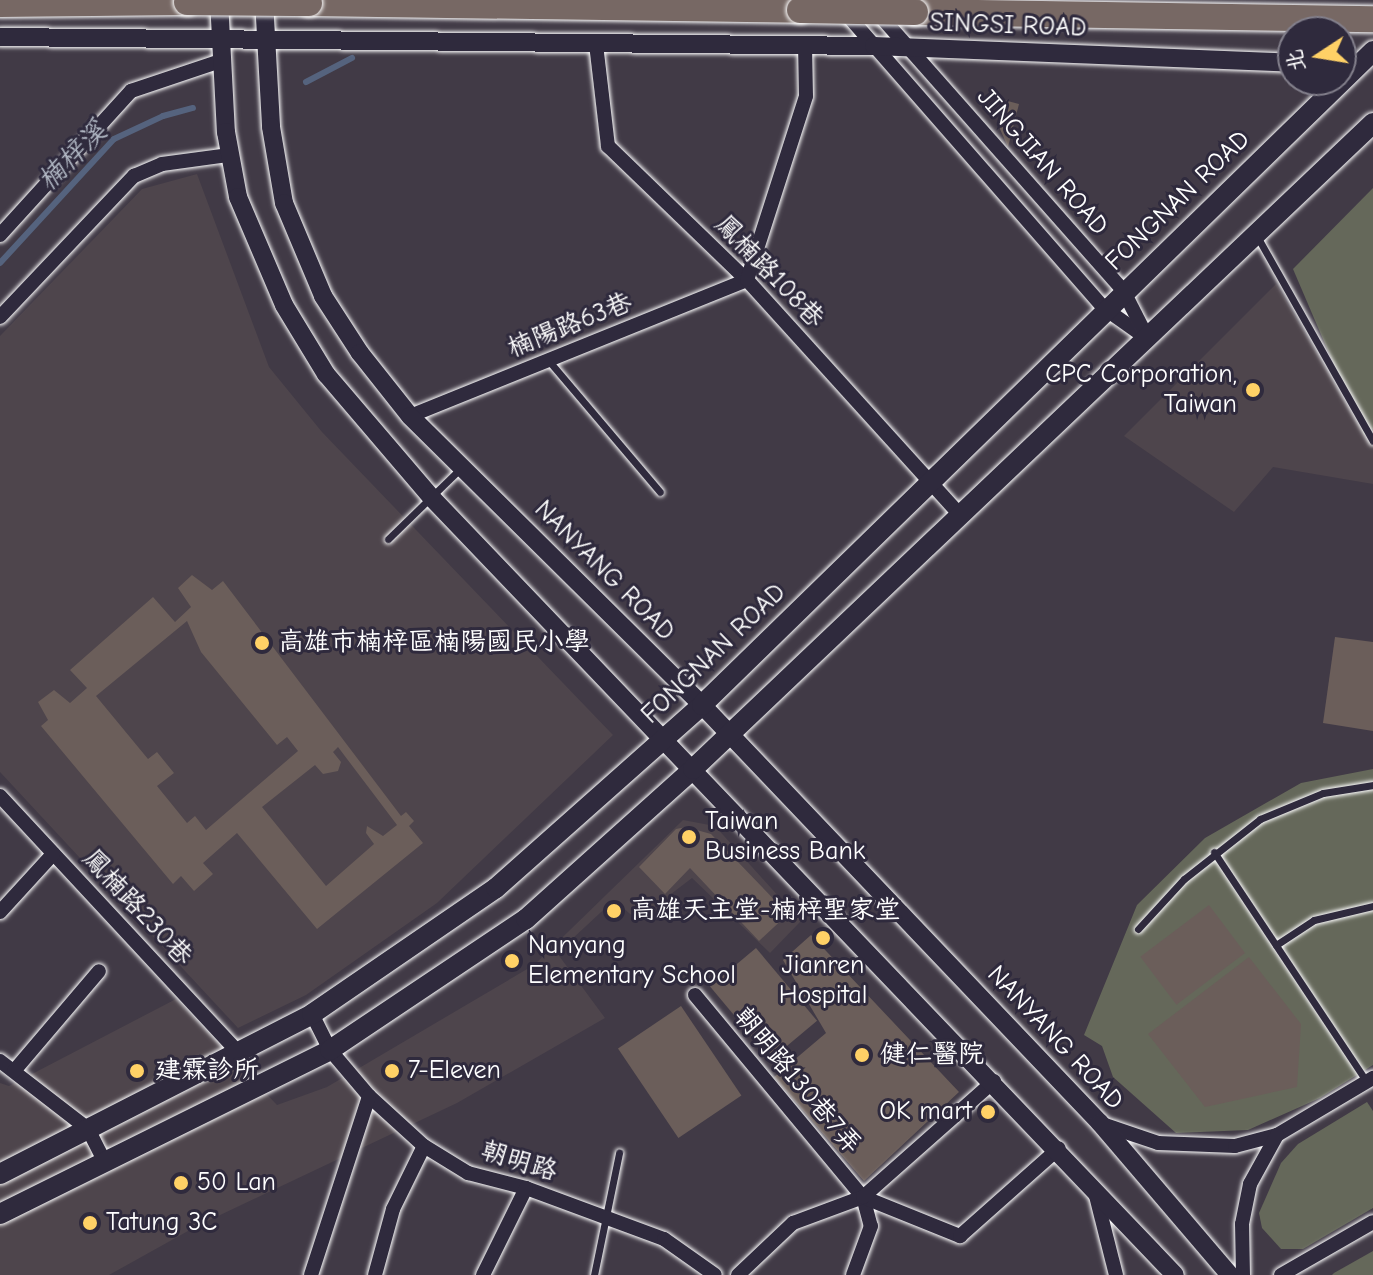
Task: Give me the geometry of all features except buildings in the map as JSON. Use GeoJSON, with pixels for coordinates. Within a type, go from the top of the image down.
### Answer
{"type":"FeatureCollection","features":[{"type":"Feature","properties":{"kind":"highway"},"geometry":{"type":"LineString","coordinates":[[0,4],[309,3],[1366,19]]}},
{"type":"Feature","properties":{"kind":"main road","name":"FONGNAN ROAD"},"geometry":{"type":"LineString","coordinates":[[1357,65],[1373,51]]}},
{"type":"Feature","properties":{"kind":"main road","name":"FONGNAN ROAD"},"geometry":{"type":"LineString","coordinates":[[0,1174],[312,1014],[496,888],[702,705],[1104,308],[1325,96]]}},
{"type":"Feature","properties":{"kind":"main road"},"geometry":{"type":"LineString","coordinates":[[0,1214],[330,1050],[526,919],[693,769],[958,513],[1148,339],[1255,232],[1373,123]]}},
{"type":"Feature","properties":{"kind":"street"},"geometry":{"type":"LineString","coordinates":[[219,0],[218,38],[229,155],[257,246],[305,342],[431,497],[1059,1148],[1175,1275]]}},
{"type":"Feature","properties":{"kind":"street","name":"NANYANG ROAD"},"geometry":{"type":"LineString","coordinates":[[264,0],[264,38],[277,173],[304,257],[360,353],[410,416],[702,705],[1100,1123],[1230,1275]]}},
{"type":"Feature","properties":{"kind":"street","name":"JINGJIAN ROAD"},"geometry":{"type":"LineString","coordinates":[[834,0],[1104,308],[1148,339]]}},
{"type":"Feature","properties":{"kind":"street","name":"JINGJIAN ROAD"},"geometry":{"type":"LineString","coordinates":[[867,0],[1123,290],[1148,339]]}},
{"type":"Feature","properties":{"kind":"street","name":"SINGSI ROAD"},"geometry":{"type":"LineString","coordinates":[[0,37],[874,46],[1277,62]]}},
{"type":"Feature","properties":{"kind":"street","name":"鳳楠路108巷"},"geometry":{"type":"LineString","coordinates":[[596,44],[608,146],[747,280],[931,479],[958,513]]}},
{"type":"Feature","properties":{"kind":"street"},"geometry":{"type":"LineString","coordinates":[[747,280],[806,96],[805,45]]}},
{"type":"Feature","properties":{"kind":"street"},"geometry":{"type":"LineString","coordinates":[[0,235],[131,91],[220,61]]}},
{"type":"Feature","properties":{"kind":"street"},"geometry":{"type":"LineString","coordinates":[[0,317],[134,176],[162,164],[229,155]]}},
{"type":"Feature","properties":{"kind":"street","name":"楠陽路63巷"},"geometry":{"type":"LineString","coordinates":[[410,416],[747,280]]}},
{"type":"Feature","properties":{"kind":"street","name":"鳳楠路230巷"},"geometry":{"type":"LineString","coordinates":[[0,796],[238,1052]]}},
{"type":"Feature","properties":{"kind":"street"},"geometry":{"type":"LineString","coordinates":[[0,912],[53,854]]}},
{"type":"Feature","properties":{"kind":"street"},"geometry":{"type":"LineString","coordinates":[[14,1071],[99,971]]}},
{"type":"Feature","properties":{"kind":"street","name":"朝明路130巷7弄"},"geometry":{"type":"LineString","coordinates":[[695,995],[863,1197]]}},
{"type":"Feature","properties":{"kind":"street","name":"朝明路"},"geometry":{"type":"LineString","coordinates":[[312,1014],[330,1050],[369,1096],[424,1146],[468,1173],[526,1188],[609,1216],[664,1239],[715,1275]]}},
{"type":"Feature","properties":{"kind":"street"},"geometry":{"type":"LineString","coordinates":[[0,1061],[88,1129],[104,1161]]}},
{"type":"Feature","properties":{"kind":"street"},"geometry":{"type":"LineString","coordinates":[[738,1275],[793,1223],[863,1197],[994,1081]]}},
{"type":"Feature","properties":{"kind":"street"},"geometry":{"type":"LineString","coordinates":[[1100,1123],[1188,1148],[1235,1146],[1277,1135],[1369,1082]]}},
{"type":"Feature","properties":{"kind":"street"},"geometry":{"type":"LineString","coordinates":[[311,1275],[369,1096]]}},
{"type":"Feature","properties":{"kind":"street"},"geometry":{"type":"LineString","coordinates":[[1243,1275],[1242,1224],[1250,1184],[1277,1135]]}},
{"type":"Feature","properties":{"kind":"street"},"geometry":{"type":"LineString","coordinates":[[375,1275],[393,1209],[424,1146]]}},
{"type":"Feature","properties":{"kind":"street"},"geometry":{"type":"LineString","coordinates":[[863,1197],[955,1236],[966,1234],[1059,1148]]}},
{"type":"Feature","properties":{"kind":"street"},"geometry":{"type":"LineString","coordinates":[[1093,1184],[1116,1275]]}},
{"type":"Feature","properties":{"kind":"street"},"geometry":{"type":"LineString","coordinates":[[483,1275],[526,1188]]}},
{"type":"Feature","properties":{"kind":"street"},"geometry":{"type":"LineString","coordinates":[[853,1275],[871,1226],[863,1197]]}},
{"type":"Feature","properties":{"kind":"street"},"geometry":{"type":"LineString","coordinates":[[1281,1275],[1373,1222]]}},
{"type":"Feature","properties":{"kind":"lane"},"geometry":{"type":"LineString","coordinates":[[1255,232],[1373,441]]}},
{"type":"Feature","properties":{"kind":"lane"},"geometry":{"type":"LineString","coordinates":[[548,360],[660,492]]}},
{"type":"Feature","properties":{"kind":"lane"},"geometry":{"type":"LineString","coordinates":[[388,539],[462,467]]}},
{"type":"Feature","properties":{"kind":"lane"},"geometry":{"type":"LineString","coordinates":[[1138,929],[1214,852],[1260,819],[1323,793],[1373,785]]}},
{"type":"Feature","properties":{"kind":"lane"},"geometry":{"type":"LineString","coordinates":[[1214,852],[1369,1082]]}},
{"type":"Feature","properties":{"kind":"lane"},"geometry":{"type":"LineString","coordinates":[[1276,945],[1314,920],[1373,906]]}},
{"type":"Feature","properties":{"kind":"lane"},"geometry":{"type":"LineString","coordinates":[[594,1275],[609,1216],[619,1153]]}},
{"type":"Feature","properties":{"kind":"shaded area","name":"高雄市楠梓區楠陽國民小學"},"geometry":{"type":"Polygon","coordinates":[[[197,174],[269,367],[322,432],[613,735],[437,903],[306,995],[238,1028],[0,772],[0,336],[142,189],[197,174]]]}},
{"type":"Feature","properties":{"kind":"shaded area"},"geometry":{"type":"Polygon","coordinates":[[[1276,284],[1364,434],[1373,429],[1373,484],[1273,467],[1234,512],[1124,436],[1276,284]]]}},
{"type":"Feature","properties":{"kind":"shaded area"},"geometry":{"type":"Polygon","coordinates":[[[683,820],[715,826],[801,921],[770,953],[692,878],[637,920],[614,900],[557,953],[605,1018],[457,1103],[197,1226],[109,1275],[0,1275],[0,1083],[9,1086],[176,999],[277,1105],[327,1087],[534,965],[683,820]]]}},
{"type":"Feature","properties":{"kind":"green space"},"geometry":{"type":"Polygon","coordinates":[[[1373,188],[1373,429],[1364,435],[1293,269],[1373,188]]]}},
{"type":"Feature","properties":{"kind":"green space"},"geometry":{"type":"Polygon","coordinates":[[[1373,769],[1373,1065],[1320,1098],[1248,1130],[1176,1133],[1113,1077],[1102,1046],[1084,1035],[1137,905],[1205,838],[1301,783],[1373,769]]]}},
{"type":"Feature","properties":{"kind":"green space"},"geometry":{"type":"Polygon","coordinates":[[[1367,1102],[1373,1111],[1373,1208],[1303,1249],[1281,1249],[1262,1228],[1259,1213],[1281,1163],[1298,1144],[1367,1102]]]}},
{"type":"Feature","properties":{"kind":"green space"},"geometry":{"type":"Polygon","coordinates":[[[1373,1251],[1373,1275],[1332,1275],[1334,1273],[1373,1251]]]}},
{"type":"Feature","properties":{"kind":"waterway","name":"楠梓溪"},"geometry":{"type":"LineString","coordinates":[[306,82],[352,58]]}},
{"type":"Feature","properties":{"kind":"waterway","name":"楠梓溪"},"geometry":{"type":"LineString","coordinates":[[0,263],[114,139],[163,116],[193,108]]}},
{"type":"Feature","properties":{"kind":"place","name":"CPC Corporation, Taiwan"},"geometry":{"type":"Point","coordinates":[1253,390]}},
{"type":"Feature","properties":{"kind":"place","name":"高雄市楠梓區楠陽國民小學"},"geometry":{"type":"Point","coordinates":[262,643]}},
{"type":"Feature","properties":{"kind":"place","name":"Taiwan Business Bank"},"geometry":{"type":"Point","coordinates":[689,837]}},
{"type":"Feature","properties":{"kind":"place","name":"高雄天主堂-楠梓聖家堂"},"geometry":{"type":"Point","coordinates":[614,911]}},
{"type":"Feature","properties":{"kind":"place","name":"Jianren Hospital"},"geometry":{"type":"Point","coordinates":[823,938]}},
{"type":"Feature","properties":{"kind":"place","name":"Nanyang Elementary School"},"geometry":{"type":"Point","coordinates":[512,961]}},
{"type":"Feature","properties":{"kind":"place","name":"健仁醫院"},"geometry":{"type":"Point","coordinates":[862,1055]}},
{"type":"Feature","properties":{"kind":"place","name":"建霖診所"},"geometry":{"type":"Point","coordinates":[137,1071]}},
{"type":"Feature","properties":{"kind":"place","name":"7-Eleven"},"geometry":{"type":"Point","coordinates":[392,1071]}},
{"type":"Feature","properties":{"kind":"place","name":"OK mart"},"geometry":{"type":"Point","coordinates":[988,1112]}},
{"type":"Feature","properties":{"kind":"place","name":"50 Lan"},"geometry":{"type":"Point","coordinates":[181,1183]}},
{"type":"Feature","properties":{"kind":"place","name":"Tatung 3C"},"geometry":{"type":"Point","coordinates":[90,1223]}}]}
